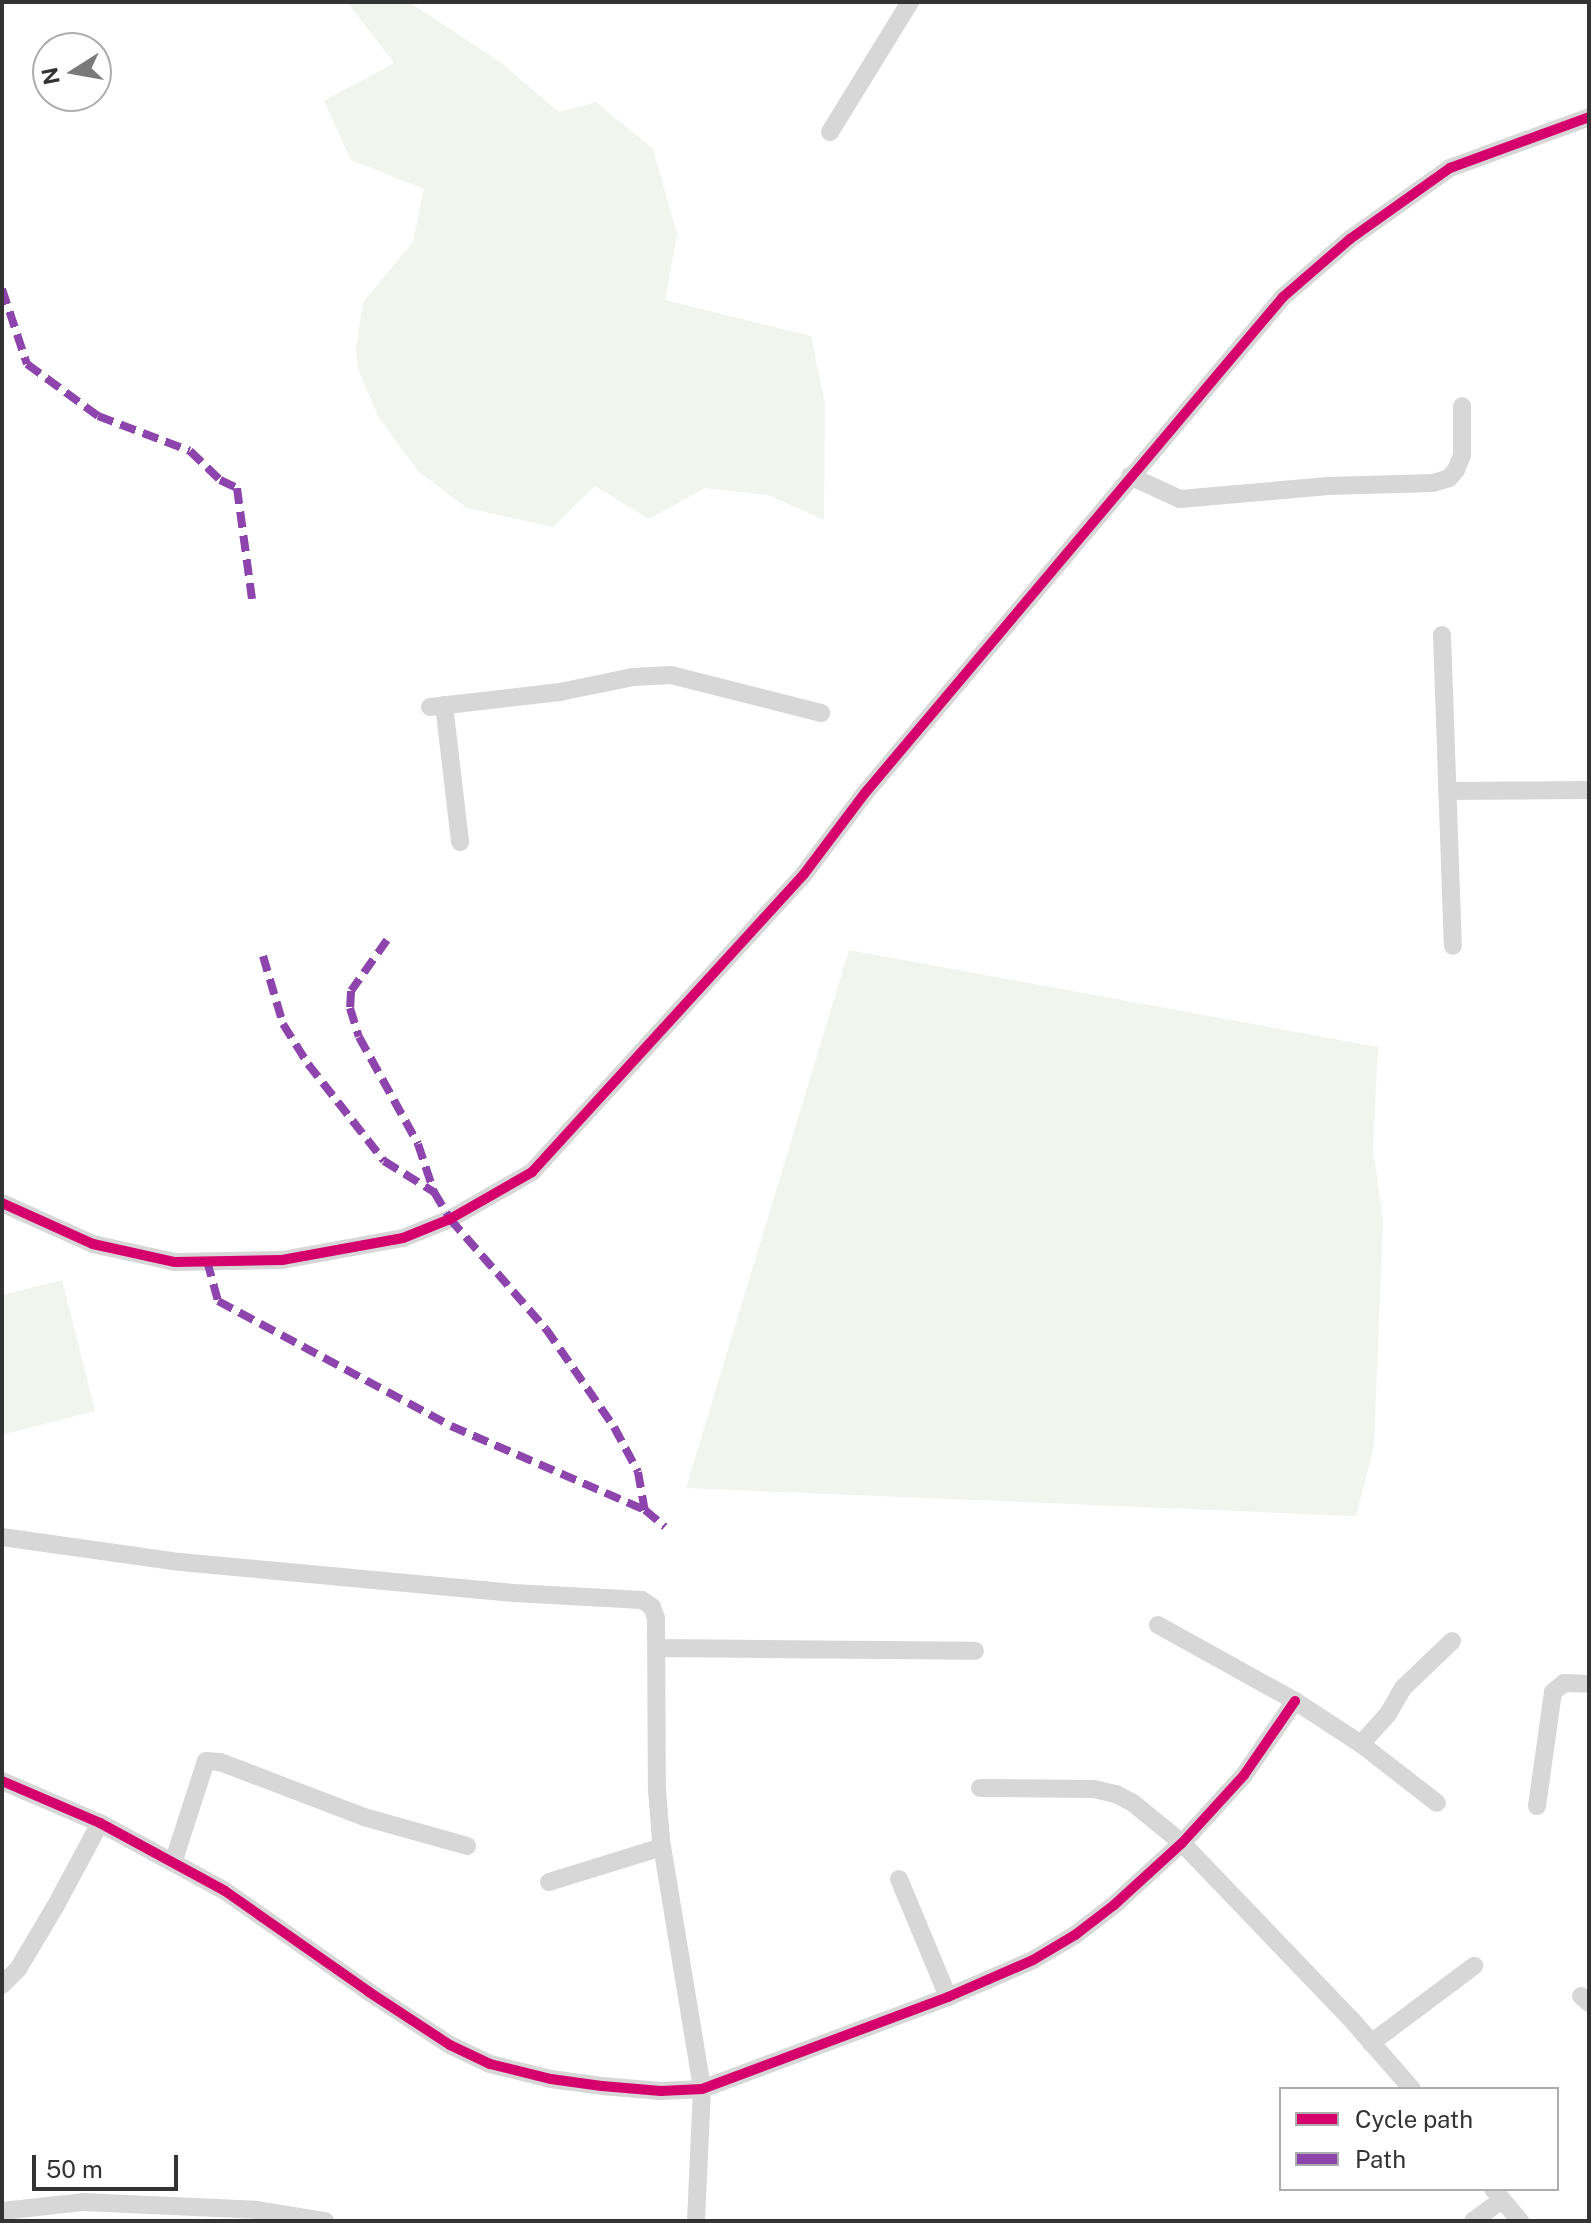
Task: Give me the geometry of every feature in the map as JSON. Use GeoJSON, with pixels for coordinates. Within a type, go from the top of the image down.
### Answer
{"type":"FeatureCollection","features":[{"type":"Feature","properties":{"kind":"street"},"geometry":{"type":"LineString","coordinates":[[830,132],[910,2]]}},
{"type":"Feature","properties":{"kind":"street"},"geometry":{"type":"LineString","coordinates":[[2,1203],[93,1244],[175,1262],[282,1260],[403,1238],[450,1219],[532,1172],[804,874],[865,793],[1283,297],[1350,239],[1450,168],[1589,117]]}},
{"type":"Feature","properties":{"kind":"street"},"geometry":{"type":"LineString","coordinates":[[1130,476],[1180,499],[1328,486],[1433,483],[1449,478],[1459,462],[1462,406]]}},
{"type":"Feature","properties":{"kind":"street"},"geometry":{"type":"LineString","coordinates":[[1442,635],[1453,946]]}},
{"type":"Feature","properties":{"kind":"street"},"geometry":{"type":"LineString","coordinates":[[460,842],[437,706],[560,692],[633,677],[671,675],[821,713]]}},
{"type":"Feature","properties":{"kind":"street"},"geometry":{"type":"LineString","coordinates":[[1447,791],[1589,790]]}},
{"type":"Feature","properties":{"kind":"street"},"geometry":{"type":"LineString","coordinates":[[2,1537],[180,1562],[514,1593],[642,1600],[652,1607],[656,1618],[657,1790],[662,1847],[702,2089],[696,2221]]}},
{"type":"Feature","properties":{"kind":"street"},"geometry":{"type":"LineString","coordinates":[[1158,1625],[1295,1701],[1361,1744],[1437,1803]]}},
{"type":"Feature","properties":{"kind":"street"},"geometry":{"type":"LineString","coordinates":[[1361,1744],[1388,1714],[1403,1688],[1452,1641]]}},
{"type":"Feature","properties":{"kind":"street"},"geometry":{"type":"LineString","coordinates":[[657,1648],[975,1651]]}},
{"type":"Feature","properties":{"kind":"street"},"geometry":{"type":"LineString","coordinates":[[1537,1806],[1553,1692],[1564,1683],[1589,1684]]}},
{"type":"Feature","properties":{"kind":"street"},"geometry":{"type":"LineString","coordinates":[[2,1781],[100,1823],[225,1891],[450,2045],[490,2064],[551,2079],[602,2086],[661,2091],[702,2089],[948,1997],[1033,1960],[1075,1935],[1114,1905],[1182,1843],[1244,1775],[1295,1701]]}},
{"type":"Feature","properties":{"kind":"street"},"geometry":{"type":"LineString","coordinates":[[173,1863],[206,1761],[220,1762],[364,1817],[467,1846]]}},
{"type":"Feature","properties":{"kind":"street"},"geometry":{"type":"LineString","coordinates":[[980,1788],[1094,1789],[1116,1794],[1133,1803],[1182,1843],[1410,2087]]}},
{"type":"Feature","properties":{"kind":"street"},"geometry":{"type":"LineString","coordinates":[[2,1985],[18,1969],[100,1823]]}},
{"type":"Feature","properties":{"kind":"street"},"geometry":{"type":"LineString","coordinates":[[549,1882],[662,1847]]}},
{"type":"Feature","properties":{"kind":"street"},"geometry":{"type":"LineString","coordinates":[[899,1879],[948,1997]]}},
{"type":"Feature","properties":{"kind":"street"},"geometry":{"type":"LineString","coordinates":[[1371,2043],[1474,1966]]}},
{"type":"Feature","properties":{"kind":"street"},"geometry":{"type":"LineString","coordinates":[[1473,2221],[1498,2194],[1520,2221]]}},
{"type":"Feature","properties":{"kind":"street"},"geometry":{"type":"LineString","coordinates":[[2,2211],[83,2202],[256,2210],[325,2221]]}},
{"type":"Feature","properties":{"kind":"shaded area"},"geometry":{"type":"Polygon","coordinates":[[[347,2],[409,2],[500,62],[559,112],[596,102],[653,149],[677,234],[665,300],[811,336],[825,404],[824,520],[768,495],[705,488],[649,519],[595,486],[553,527],[467,508],[419,472],[379,418],[358,369],[356,349],[363,302],[413,242],[424,189],[351,160],[324,101],[394,63],[347,2]]]}},
{"type":"Feature","properties":{"kind":"shaded area"},"geometry":{"type":"Polygon","coordinates":[[[849,950],[1378,1047],[1373,1149],[1383,1220],[1374,1446],[1356,1516],[686,1488],[849,950]]]}},
{"type":"Feature","properties":{"kind":"shaded area"},"geometry":{"type":"Polygon","coordinates":[[[62,1280],[95,1411],[2,1435],[2,1295],[62,1280]]]}},
{"type":"Feature","properties":{"kind":"marked path"},"geometry":{"type":"LineString","coordinates":[[2,289],[27,364],[98,416],[190,451],[220,480],[237,488],[252,599]]}},
{"type":"Feature","properties":{"kind":"marked path"},"geometry":{"type":"LineString","coordinates":[[387,940],[351,991],[350,1008],[359,1037],[418,1144],[434,1192]]}},
{"type":"Feature","properties":{"kind":"marked path"},"geometry":{"type":"LineString","coordinates":[[263,956],[283,1024],[308,1064],[384,1161],[434,1192],[450,1219],[546,1329],[614,1427],[638,1472],[645,1510]]}},
{"type":"Feature","properties":{"kind":"marked path"},"geometry":{"type":"LineString","coordinates":[[207,1261],[218,1301],[451,1426],[645,1510],[665,1527]]}},
{"type":"Feature","properties":{"kind":"cycle path"},"geometry":{"type":"LineString","coordinates":[[2,1203],[93,1244],[175,1262],[282,1260],[403,1238],[450,1219],[532,1172],[804,874],[865,793],[1283,297],[1350,239],[1450,168],[1589,117]]}},
{"type":"Feature","properties":{"kind":"cycle path"},"geometry":{"type":"LineString","coordinates":[[2,1781],[100,1823],[225,1891],[450,2045],[490,2064],[551,2079],[602,2086],[661,2091],[702,2089],[948,1997],[1033,1960],[1075,1935],[1114,1905],[1182,1843],[1244,1775],[1295,1701]]}}]}
